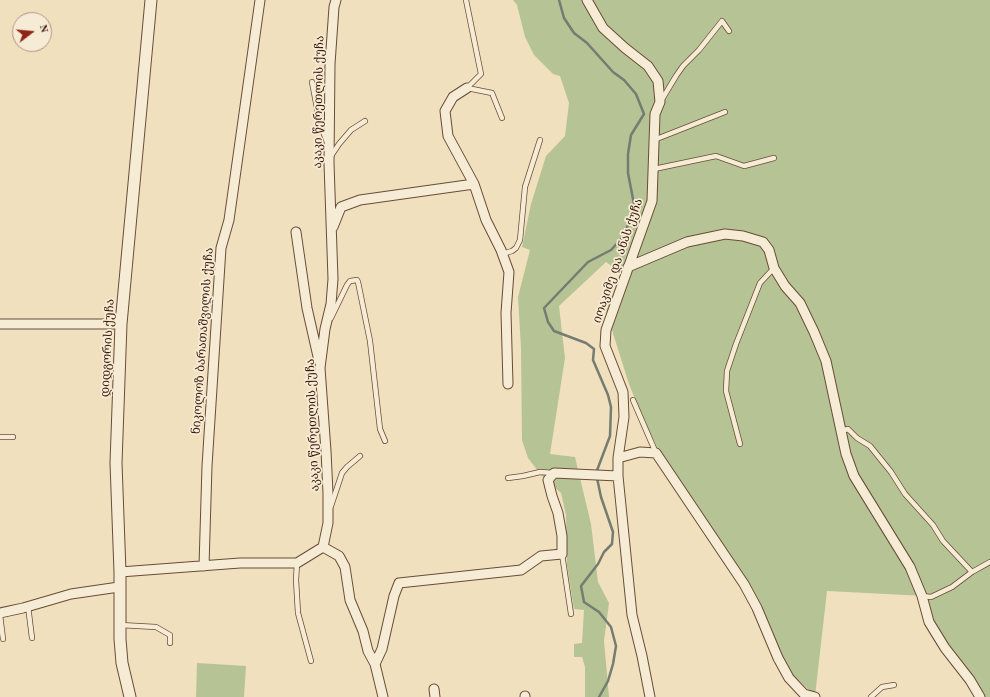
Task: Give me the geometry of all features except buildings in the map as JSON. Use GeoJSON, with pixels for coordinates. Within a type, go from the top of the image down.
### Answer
{"type":"FeatureCollection","features":[{"type":"Feature","properties":{"kind":"street","name":"დიდგორის ქუჩა"},"geometry":{"type":"LineString","coordinates":[[130,697],[122,663],[116,463],[121,324],[151,0]]}},
{"type":"Feature","properties":{"kind":"street","name":"ნიკოლოზ ბარათაშვილის ქუჩა"},"geometry":{"type":"LineString","coordinates":[[204,566],[207,466],[221,248],[229,220],[260,0]]}},
{"type":"Feature","properties":{"kind":"street","name":"აკაკი წერეთლის ქუჩა"},"geometry":{"type":"LineString","coordinates":[[323,546],[328,523],[328,515],[326,451],[320,368],[325,329],[331,304],[333,279],[329,146],[330,64],[334,7],[336,0]]}},
{"type":"Feature","properties":{"kind":"street","name":"იოაკიმე და ანას ქუჩა"},"geometry":{"type":"LineString","coordinates":[[587,0],[603,28],[648,66],[658,82],[660,102],[655,114],[652,201],[606,330],[605,346],[623,392],[624,417],[618,458],[618,476],[632,615],[650,697]]}},
{"type":"Feature","properties":{"kind":"street"},"geometry":{"type":"LineString","coordinates":[[467,88],[453,97],[445,111],[448,136],[474,184],[486,220],[509,272],[506,313],[508,384]]}},
{"type":"Feature","properties":{"kind":"street"},"geometry":{"type":"LineString","coordinates":[[332,229],[341,207],[360,200],[474,184]]}},
{"type":"Feature","properties":{"kind":"street"},"geometry":{"type":"LineString","coordinates":[[296,232],[307,308],[320,368]]}},
{"type":"Feature","properties":{"kind":"street"},"geometry":{"type":"LineString","coordinates":[[628,267],[687,242],[725,234],[743,236],[763,242],[769,250],[774,268],[785,286],[800,303],[826,361],[846,454],[854,476],[910,567],[922,596],[929,622],[945,648],[970,680],[980,697]]}},
{"type":"Feature","properties":{"kind":"street"},"geometry":{"type":"LineString","coordinates":[[0,324],[121,324]]}},
{"type":"Feature","properties":{"kind":"street"},"geometry":{"type":"LineString","coordinates":[[618,458],[640,452],[656,453],[744,584],[757,608],[778,658],[789,678],[804,694],[815,697]]}},
{"type":"Feature","properties":{"kind":"street"},"geometry":{"type":"LineString","coordinates":[[375,664],[382,649],[398,583],[520,570],[542,556],[562,554],[562,536],[558,513],[548,480],[554,473],[618,476]]}},
{"type":"Feature","properties":{"kind":"street"},"geometry":{"type":"LineString","coordinates":[[120,572],[240,563],[297,562],[323,546],[339,556],[345,567],[350,600],[363,631],[368,651],[375,664],[383,697]]}},
{"type":"Feature","properties":{"kind":"street"},"geometry":{"type":"LineString","coordinates":[[0,614],[71,594],[119,587]]}},
{"type":"Feature","properties":{"kind":"lane"},"geometry":{"type":"LineString","coordinates":[[466,0],[482,74],[467,88]]}},
{"type":"Feature","properties":{"kind":"lane"},"geometry":{"type":"LineString","coordinates":[[660,102],[683,66],[699,50],[722,21],[729,31]]}},
{"type":"Feature","properties":{"kind":"lane"},"geometry":{"type":"LineString","coordinates":[[312,82],[320,124],[329,146]]}},
{"type":"Feature","properties":{"kind":"lane"},"geometry":{"type":"LineString","coordinates":[[467,88],[492,93],[502,118]]}},
{"type":"Feature","properties":{"kind":"lane"},"geometry":{"type":"LineString","coordinates":[[654,140],[725,112]]}},
{"type":"Feature","properties":{"kind":"lane"},"geometry":{"type":"LineString","coordinates":[[329,159],[351,130],[364,121]]}},
{"type":"Feature","properties":{"kind":"lane"},"geometry":{"type":"LineString","coordinates":[[502,254],[516,248],[520,240],[526,187],[540,140]]}},
{"type":"Feature","properties":{"kind":"lane"},"geometry":{"type":"LineString","coordinates":[[654,169],[716,156],[744,166],[774,158]]}},
{"type":"Feature","properties":{"kind":"lane"},"geometry":{"type":"LineString","coordinates":[[740,444],[726,392],[727,371],[760,283],[774,268]]}},
{"type":"Feature","properties":{"kind":"lane"},"geometry":{"type":"LineString","coordinates":[[325,329],[347,285],[350,281],[356,280],[358,282],[370,341],[380,429],[385,441]]}},
{"type":"Feature","properties":{"kind":"lane"},"geometry":{"type":"LineString","coordinates":[[633,400],[656,453]]}},
{"type":"Feature","properties":{"kind":"lane"},"geometry":{"type":"LineString","coordinates":[[841,431],[848,429],[857,438],[870,446],[906,494],[933,525],[943,541],[972,572]]}},
{"type":"Feature","properties":{"kind":"lane"},"geometry":{"type":"LineString","coordinates":[[0,437],[13,437]]}},
{"type":"Feature","properties":{"kind":"lane"},"geometry":{"type":"LineString","coordinates":[[328,515],[342,473],[360,456]]}},
{"type":"Feature","properties":{"kind":"lane"},"geometry":{"type":"LineString","coordinates":[[508,478],[540,472],[554,473]]}},
{"type":"Feature","properties":{"kind":"lane"},"geometry":{"type":"LineString","coordinates":[[562,554],[571,614]]}},
{"type":"Feature","properties":{"kind":"lane"},"geometry":{"type":"LineString","coordinates":[[297,562],[296,580],[298,613],[311,661]]}},
{"type":"Feature","properties":{"kind":"lane"},"geometry":{"type":"LineString","coordinates":[[922,596],[931,597],[958,583],[972,572],[990,562]]}},
{"type":"Feature","properties":{"kind":"lane"},"geometry":{"type":"LineString","coordinates":[[28,606],[32,638]]}},
{"type":"Feature","properties":{"kind":"lane"},"geometry":{"type":"LineString","coordinates":[[0,614],[4,639]]}},
{"type":"Feature","properties":{"kind":"lane"},"geometry":{"type":"LineString","coordinates":[[120,625],[156,627],[170,635],[170,643]]}},
{"type":"Feature","properties":{"kind":"lane"},"geometry":{"type":"LineString","coordinates":[[871,697],[882,687],[894,685]]}},
{"type":"Feature","properties":{"kind":"green space"},"geometry":{"type":"Polygon","coordinates":[[[513,0],[990,0],[990,697],[984,697],[937,628],[925,596],[827,591],[815,696],[785,667],[706,522],[657,447],[639,409],[629,384],[606,311],[621,273],[606,262],[559,306],[565,358],[550,454],[575,457],[591,524],[598,582],[609,603],[604,641],[609,697],[585,697],[585,667],[582,657],[574,657],[574,644],[582,643],[584,610],[574,609],[567,565],[566,515],[561,493],[541,475],[528,458],[522,440],[521,348],[518,297],[530,250],[522,247],[531,204],[546,156],[565,136],[569,103],[560,76],[553,74],[534,55],[525,37],[517,5],[513,0]]]}},
{"type":"Feature","properties":{"kind":"green space"},"geometry":{"type":"Polygon","coordinates":[[[197,663],[246,666],[244,697],[196,697],[197,663]]]}},
{"type":"Feature","properties":{"kind":"waterway"},"geometry":{"type":"LineString","coordinates":[[559,0],[564,18],[574,33],[587,43],[613,72],[624,80],[636,94],[644,114],[631,135],[628,154],[628,173],[634,204],[628,225],[622,238],[611,250],[588,262],[544,308],[548,322],[554,331],[586,343],[594,349],[593,360],[608,395],[611,407],[610,436],[596,473]]}},
{"type":"Feature","properties":{"kind":"waterway"},"geometry":{"type":"LineString","coordinates":[[597,478],[601,497],[613,532],[612,544],[604,552],[598,564],[581,586],[584,602],[599,612],[611,627],[616,646],[608,681],[599,697]]}}]}
